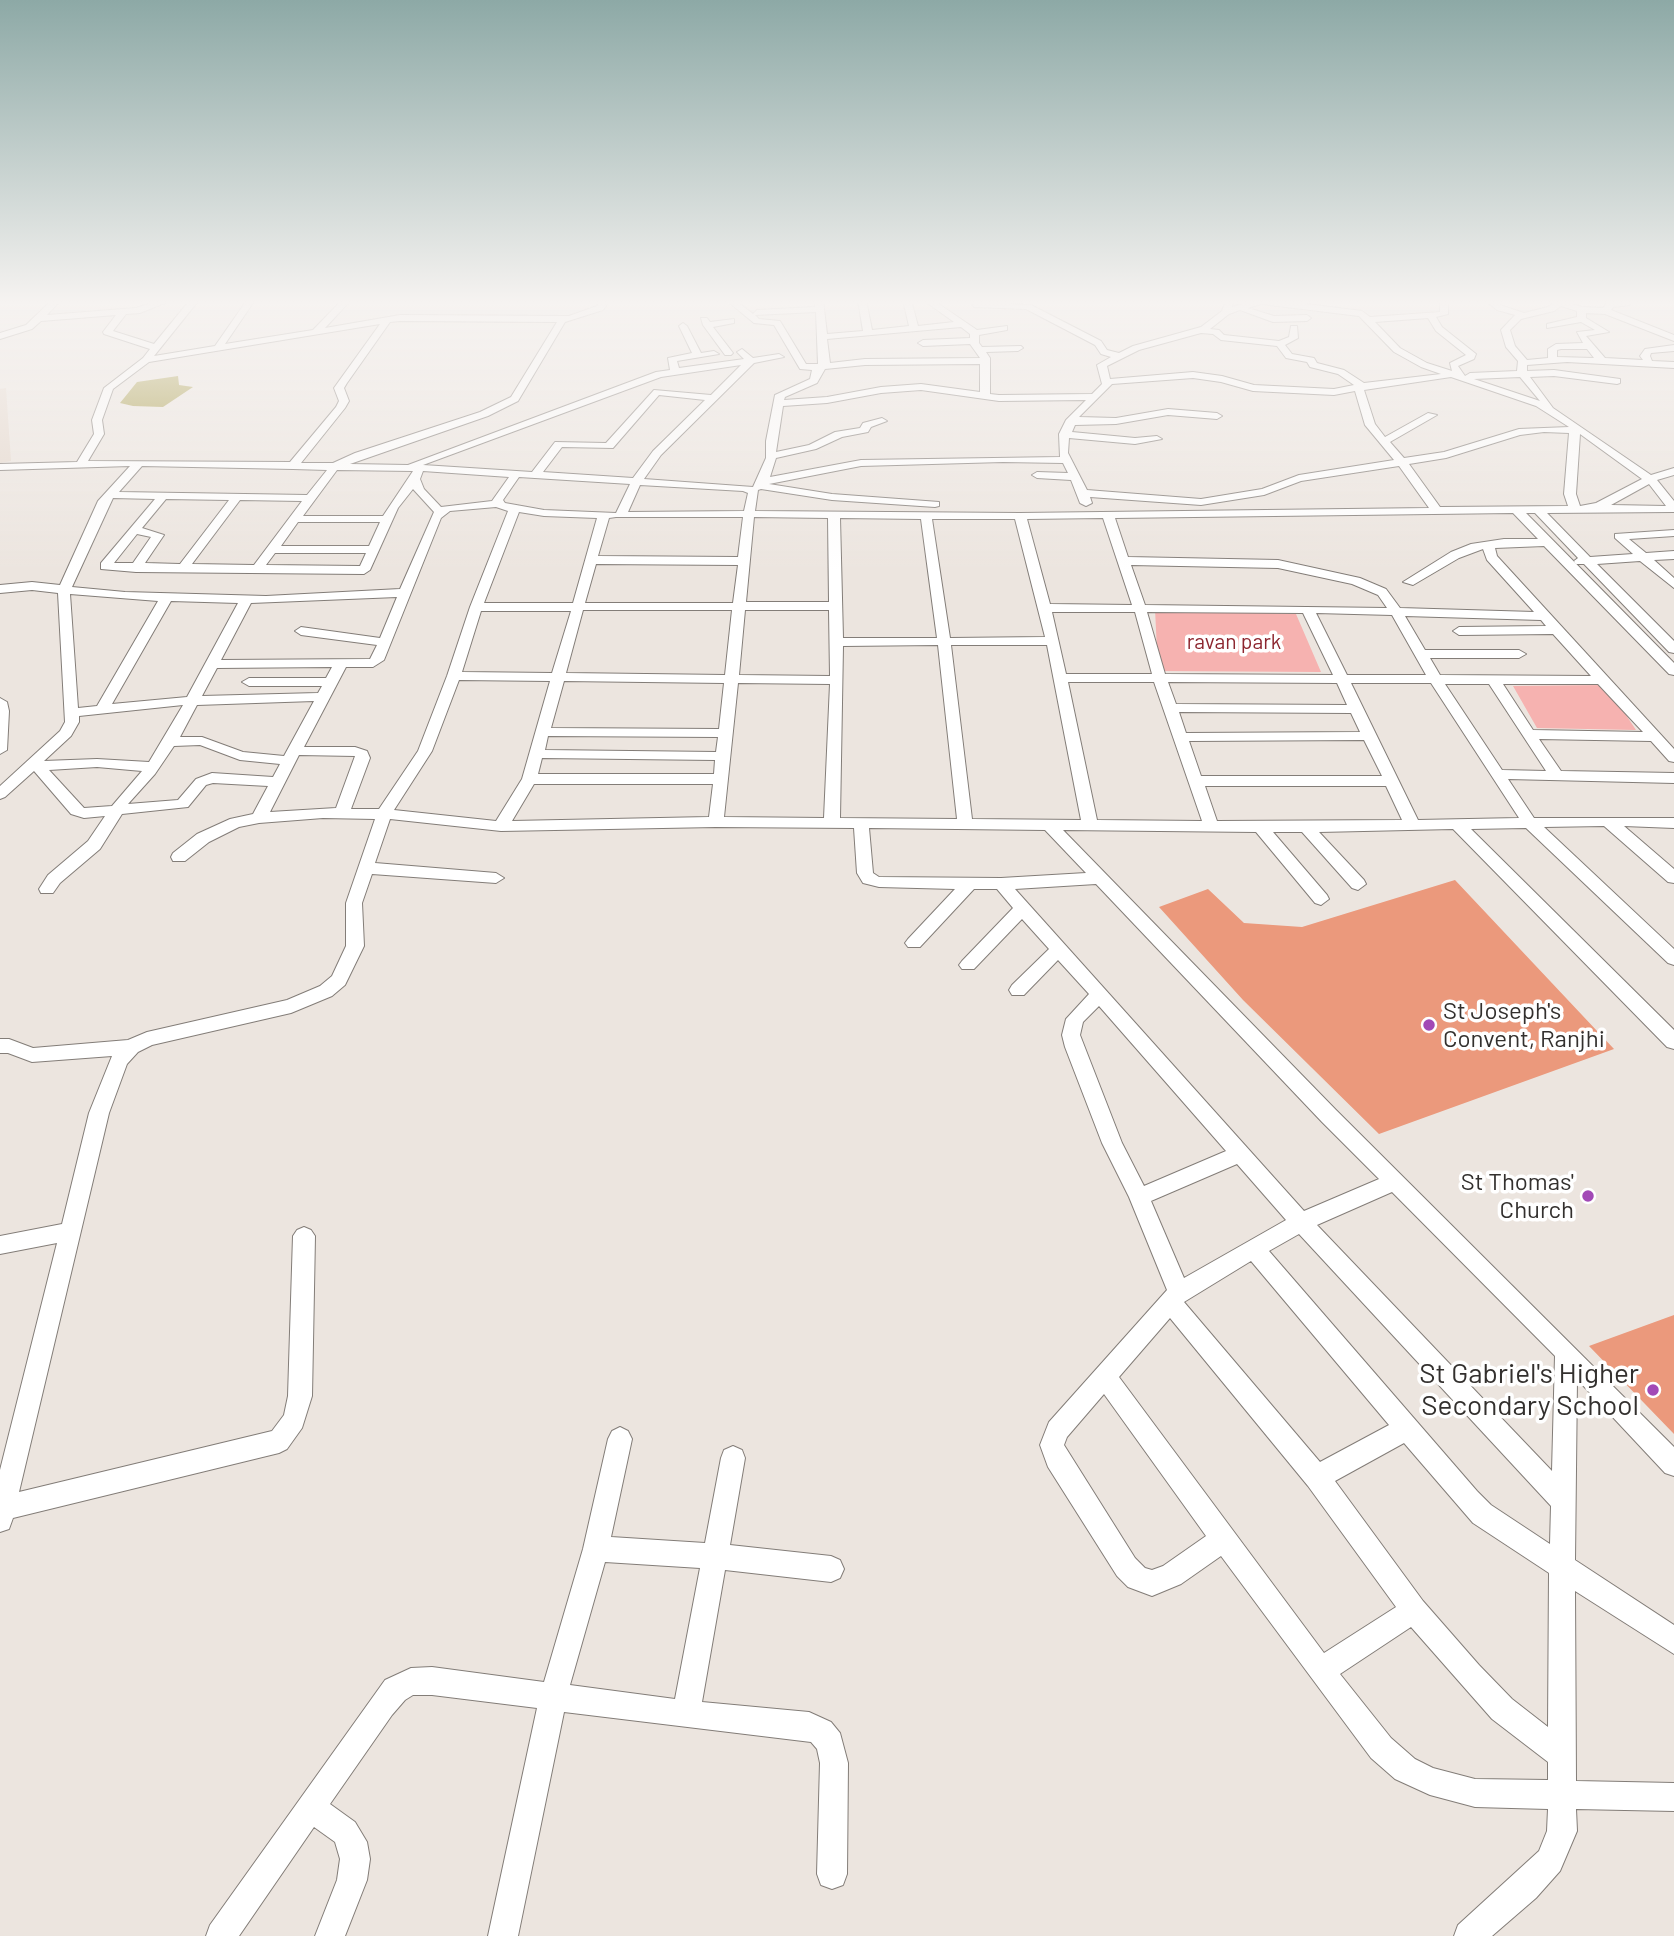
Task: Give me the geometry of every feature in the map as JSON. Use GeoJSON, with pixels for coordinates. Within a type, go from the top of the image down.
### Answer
{"type":"FeatureCollection","features":[{"type":"Feature","properties":{"kind":"street"},"geometry":{"type":"LineString","coordinates":[[81,464],[99,434],[97,420],[108,390]]}},
{"type":"Feature","properties":{"kind":"street"},"geometry":{"type":"LineString","coordinates":[[293,466],[345,401],[340,390]]}},
{"type":"Feature","properties":{"kind":"street"},"geometry":{"type":"LineString","coordinates":[[256,569],[334,467],[359,455],[505,405],[522,390]]}},
{"type":"Feature","properties":{"kind":"street"},"geometry":{"type":"LineString","coordinates":[[0,467],[139,463],[406,468],[615,390]]}},
{"type":"Feature","properties":{"kind":"street"},"geometry":{"type":"LineString","coordinates":[[535,475],[557,445],[609,446],[657,392],[680,390]]}},
{"type":"Feature","properties":{"kind":"street"},"geometry":{"type":"LineString","coordinates":[[686,390],[713,398]]}},
{"type":"Feature","properties":{"kind":"street"},"geometry":{"type":"LineString","coordinates":[[621,515],[636,482],[657,453],[721,390]]}},
{"type":"Feature","properties":{"kind":"street"},"geometry":{"type":"LineString","coordinates":[[716,822],[749,514],[754,492],[772,456],[771,441],[779,403],[783,393],[790,390]]}},
{"type":"Feature","properties":{"kind":"street"},"geometry":{"type":"LineString","coordinates":[[779,403],[827,400],[892,390]]}},
{"type":"Feature","properties":{"kind":"street"},"geometry":{"type":"LineString","coordinates":[[941,390],[1008,398],[1092,397]]}},
{"type":"Feature","properties":{"kind":"street"},"geometry":{"type":"LineString","coordinates":[[985,390],[985,396]]}},
{"type":"Feature","properties":{"kind":"street"},"geometry":{"type":"LineString","coordinates":[[1086,515],[1084,493],[1062,448],[1064,434],[1070,422],[1092,397],[1102,390]]}},
{"type":"Feature","properties":{"kind":"street"},"geometry":{"type":"LineString","coordinates":[[1239,390],[1245,398]]}},
{"type":"Feature","properties":{"kind":"street"},"geometry":{"type":"LineString","coordinates":[[1311,390],[1334,393],[1346,390]]}},
{"type":"Feature","properties":{"kind":"street"},"geometry":{"type":"LineString","coordinates":[[1362,390],[1370,425],[1403,463],[1437,511]]}},
{"type":"Feature","properties":{"kind":"street"},"geometry":{"type":"LineString","coordinates":[[1497,390],[1549,409],[1653,481],[1674,509]]}},
{"type":"Feature","properties":{"kind":"street"},"geometry":{"type":"LineString","coordinates":[[1536,390],[1549,409]]}},
{"type":"Feature","properties":{"kind":"street"},"geometry":{"type":"LineString","coordinates":[[1008,398],[1011,406],[1050,406]]}},
{"type":"Feature","properties":{"kind":"street"},"geometry":{"type":"LineString","coordinates":[[1070,422],[1116,421],[1168,412],[1217,416]]}},
{"type":"Feature","properties":{"kind":"street"},"geometry":{"type":"LineString","coordinates":[[1385,440],[1432,415]]}},
{"type":"Feature","properties":{"kind":"street"},"geometry":{"type":"LineString","coordinates":[[772,456],[784,455],[791,449],[812,447],[831,437],[864,430],[867,425],[882,421]]}},
{"type":"Feature","properties":{"kind":"street"},"geometry":{"type":"LineString","coordinates":[[1084,493],[1201,502],[1264,492],[1299,478],[1446,455],[1531,430],[1569,423]]}},
{"type":"Feature","properties":{"kind":"street"},"geometry":{"type":"LineString","coordinates":[[1569,423],[1570,494],[1575,509]]}},
{"type":"Feature","properties":{"kind":"street"},"geometry":{"type":"LineString","coordinates":[[1064,434],[1135,441],[1157,439]]}},
{"type":"Feature","properties":{"kind":"street"},"geometry":{"type":"LineString","coordinates":[[874,462],[878,456],[906,451]]}},
{"type":"Feature","properties":{"kind":"street"},"geometry":{"type":"LineString","coordinates":[[758,486],[853,464],[874,462],[1066,460]]}},
{"type":"Feature","properties":{"kind":"street"},"geometry":{"type":"LineString","coordinates":[[0,794],[34,766],[65,733],[74,713],[64,590],[94,520],[110,495],[139,463]]}},
{"type":"Feature","properties":{"kind":"street"},"geometry":{"type":"LineString","coordinates":[[406,468],[417,473],[517,473],[636,482],[758,486],[832,497],[1064,516]]}},
{"type":"Feature","properties":{"kind":"street"},"geometry":{"type":"LineString","coordinates":[[1594,508],[1674,471]]}},
{"type":"Feature","properties":{"kind":"street"},"geometry":{"type":"LineString","coordinates":[[417,473],[419,490],[440,512]]}},
{"type":"Feature","properties":{"kind":"street"},"geometry":{"type":"LineString","coordinates":[[163,496],[105,566],[358,571],[368,567],[393,508],[417,473]]}},
{"type":"Feature","properties":{"kind":"street"},"geometry":{"type":"LineString","coordinates":[[497,504],[517,473]]}},
{"type":"Feature","properties":{"kind":"street"},"geometry":{"type":"LineString","coordinates":[[1037,475],[1076,477]]}},
{"type":"Feature","properties":{"kind":"street"},"geometry":{"type":"LineString","coordinates":[[1653,481],[1674,484]]}},
{"type":"Feature","properties":{"kind":"street"},"geometry":{"type":"LineString","coordinates":[[110,495],[308,499]]}},
{"type":"Feature","properties":{"kind":"street"},"geometry":{"type":"LineString","coordinates":[[183,568],[237,497]]}},
{"type":"Feature","properties":{"kind":"street"},"geometry":{"type":"LineString","coordinates":[[210,664],[373,663],[440,512],[455,507],[497,504],[515,509],[604,515],[1020,516],[1674,509]]}},
{"type":"Feature","properties":{"kind":"street"},"geometry":{"type":"LineString","coordinates":[[0,1047],[9,1046],[32,1055],[131,1047],[147,1040],[310,999],[339,981],[354,951],[354,903],[384,814],[425,751],[454,676],[476,607],[515,509]]}},
{"type":"Feature","properties":{"kind":"street"},"geometry":{"type":"LineString","coordinates":[[1623,509],[1647,534],[1673,555]]}},
{"type":"Feature","properties":{"kind":"street"},"geometry":{"type":"LineString","coordinates":[[1517,511],[1674,671]]}},
{"type":"Feature","properties":{"kind":"street"},"geometry":{"type":"LineString","coordinates":[[1539,511],[1674,649]]}},
{"type":"Feature","properties":{"kind":"street"},"geometry":{"type":"LineString","coordinates":[[832,824],[837,680],[834,514]]}},
{"type":"Feature","properties":{"kind":"street"},"geometry":{"type":"LineString","coordinates":[[501,826],[529,779],[604,515]]}},
{"type":"Feature","properties":{"kind":"street"},"geometry":{"type":"LineString","coordinates":[[926,515],[965,825]]}},
{"type":"Feature","properties":{"kind":"street"},"geometry":{"type":"LineString","coordinates":[[1108,515],[1160,679],[1211,826]]}},
{"type":"Feature","properties":{"kind":"street"},"geometry":{"type":"LineString","coordinates":[[1020,516],[1053,641],[1090,824]]}},
{"type":"Feature","properties":{"kind":"street"},"geometry":{"type":"LineString","coordinates":[[293,519],[388,519]]}},
{"type":"Feature","properties":{"kind":"street"},"geometry":{"type":"LineString","coordinates":[[134,530],[155,533],[158,538],[135,568]]}},
{"type":"Feature","properties":{"kind":"street"},"geometry":{"type":"LineString","coordinates":[[1674,533],[1619,536],[1674,584]]}},
{"type":"Feature","properties":{"kind":"street"},"geometry":{"type":"LineString","coordinates":[[1409,582],[1455,555],[1488,545],[1546,541]]}},
{"type":"Feature","properties":{"kind":"street"},"geometry":{"type":"LineString","coordinates":[[1488,545],[1491,557],[1542,616],[1674,758]]}},
{"type":"Feature","properties":{"kind":"street"},"geometry":{"type":"LineString","coordinates":[[271,549],[375,550]]}},
{"type":"Feature","properties":{"kind":"street"},"geometry":{"type":"LineString","coordinates":[[1565,562],[1673,555]]}},
{"type":"Feature","properties":{"kind":"street"},"geometry":{"type":"LineString","coordinates":[[591,559],[743,561]]}},
{"type":"Feature","properties":{"kind":"street"},"geometry":{"type":"LineString","coordinates":[[1124,561],[1262,563],[1296,567],[1370,586],[1382,592],[1436,680],[1530,822],[1667,944],[1674,958]]}},
{"type":"Feature","properties":{"kind":"street"},"geometry":{"type":"LineString","coordinates":[[0,589],[32,586],[166,598],[246,600],[402,593]]}},
{"type":"Feature","properties":{"kind":"street"},"geometry":{"type":"LineString","coordinates":[[1591,589],[1613,588]]}},
{"type":"Feature","properties":{"kind":"street"},"geometry":{"type":"LineString","coordinates":[[103,707],[166,598]]}},
{"type":"Feature","properties":{"kind":"street"},"geometry":{"type":"LineString","coordinates":[[47,889],[54,879],[94,845],[131,790],[170,742],[246,600]]}},
{"type":"Feature","properties":{"kind":"street"},"geometry":{"type":"LineString","coordinates":[[476,607],[837,606]]}},
{"type":"Feature","properties":{"kind":"street"},"geometry":{"type":"LineString","coordinates":[[1044,608],[1308,609],[1542,616]]}},
{"type":"Feature","properties":{"kind":"street"},"geometry":{"type":"LineString","coordinates":[[1308,609],[1412,824]]}},
{"type":"Feature","properties":{"kind":"street"},"geometry":{"type":"LineString","coordinates":[[1615,613],[1637,612]]}},
{"type":"Feature","properties":{"kind":"street"},"geometry":{"type":"LineString","coordinates":[[1460,631],[1555,630]]}},
{"type":"Feature","properties":{"kind":"street"},"geometry":{"type":"LineString","coordinates":[[301,632],[384,642]]}},
{"type":"Feature","properties":{"kind":"street"},"geometry":{"type":"LineString","coordinates":[[1641,638],[1662,638]]}},
{"type":"Feature","properties":{"kind":"street"},"geometry":{"type":"LineString","coordinates":[[837,642],[1053,641]]}},
{"type":"Feature","properties":{"kind":"street"},"geometry":{"type":"LineString","coordinates":[[1420,654],[1519,654]]}},
{"type":"Feature","properties":{"kind":"street"},"geometry":{"type":"LineString","coordinates":[[259,818],[340,665]]}},
{"type":"Feature","properties":{"kind":"street"},"geometry":{"type":"LineString","coordinates":[[454,676],[837,680]]}},
{"type":"Feature","properties":{"kind":"street"},"geometry":{"type":"LineString","coordinates":[[1061,678],[1602,680]]}},
{"type":"Feature","properties":{"kind":"street"},"geometry":{"type":"LineString","coordinates":[[1213,679],[1223,708]]}},
{"type":"Feature","properties":{"kind":"street"},"geometry":{"type":"LineString","coordinates":[[1493,679],[1556,775]]}},
{"type":"Feature","properties":{"kind":"street"},"geometry":{"type":"LineString","coordinates":[[250,682],[331,681]]}},
{"type":"Feature","properties":{"kind":"street"},"geometry":{"type":"LineString","coordinates":[[74,713],[156,702],[324,697]]}},
{"type":"Feature","properties":{"kind":"street"},"geometry":{"type":"LineString","coordinates":[[0,702],[0,750]]}},
{"type":"Feature","properties":{"kind":"street"},"geometry":{"type":"LineString","coordinates":[[1170,708],[1355,709]]}},
{"type":"Feature","properties":{"kind":"street"},"geometry":{"type":"LineString","coordinates":[[543,732],[727,733]]}},
{"type":"Feature","properties":{"kind":"street"},"geometry":{"type":"LineString","coordinates":[[1529,734],[1654,737]]}},
{"type":"Feature","properties":{"kind":"street"},"geometry":{"type":"LineString","coordinates":[[1180,737],[1368,736]]}},
{"type":"Feature","properties":{"kind":"street"},"geometry":{"type":"LineString","coordinates":[[170,742],[202,741],[240,756],[292,756],[355,751],[362,754],[363,758],[342,813]]}},
{"type":"Feature","properties":{"kind":"street"},"geometry":{"type":"LineString","coordinates":[[537,754],[724,756]]}},
{"type":"Feature","properties":{"kind":"street"},"geometry":{"type":"LineString","coordinates":[[34,766],[97,763],[152,767]]}},
{"type":"Feature","properties":{"kind":"street"},"geometry":{"type":"LineString","coordinates":[[34,766],[78,812],[183,804],[201,782],[212,778],[278,782]]}},
{"type":"Feature","properties":{"kind":"street"},"geometry":{"type":"LineString","coordinates":[[1497,774],[1674,778]]}},
{"type":"Feature","properties":{"kind":"street"},"geometry":{"type":"LineString","coordinates":[[529,779],[722,779]]}},
{"type":"Feature","properties":{"kind":"street"},"geometry":{"type":"LineString","coordinates":[[1195,781],[1390,781]]}},
{"type":"Feature","properties":{"kind":"street"},"geometry":{"type":"LineString","coordinates":[[178,857],[203,838],[235,824],[259,818],[342,813],[384,814],[501,826],[716,822],[1261,827],[1608,821],[1674,823]]}},
{"type":"Feature","properties":{"kind":"street"},"geometry":{"type":"LineString","coordinates":[[1608,821],[1674,878]]}},
{"type":"Feature","properties":{"kind":"street"},"geometry":{"type":"LineString","coordinates":[[861,824],[865,873],[869,879],[879,882],[1001,884],[1101,878]]}},
{"type":"Feature","properties":{"kind":"street"},"geometry":{"type":"LineString","coordinates":[[1048,824],[1329,1116],[1566,1352],[1674,1464]]}},
{"type":"Feature","properties":{"kind":"street"},"geometry":{"type":"LineString","coordinates":[[1458,825],[1674,1042]]}},
{"type":"Feature","properties":{"kind":"street"},"geometry":{"type":"LineString","coordinates":[[1261,827],[1321,899]]}},
{"type":"Feature","properties":{"kind":"street"},"geometry":{"type":"LineString","coordinates":[[1306,827],[1358,884]]}},
{"type":"Feature","properties":{"kind":"street"},"geometry":{"type":"LineString","coordinates":[[366,868],[496,878]]}},
{"type":"Feature","properties":{"kind":"street"},"geometry":{"type":"LineString","coordinates":[[914,943],[969,884]]}},
{"type":"Feature","properties":{"kind":"street"},"geometry":{"type":"LineString","coordinates":[[1001,884],[1057,951],[1301,1222],[1564,1502]]}},
{"type":"Feature","properties":{"kind":"street"},"geometry":{"type":"LineString","coordinates":[[968,965],[1022,909]]}},
{"type":"Feature","properties":{"kind":"street"},"geometry":{"type":"LineString","coordinates":[[1018,990],[1057,951]]}},
{"type":"Feature","properties":{"kind":"street"},"geometry":{"type":"LineString","coordinates":[[1098,996],[1075,1019],[1071,1035],[1074,1047],[1112,1143],[1139,1197],[1175,1297],[1317,1477],[1414,1610],[1487,1694],[1564,1757]]}},
{"type":"Feature","properties":{"kind":"street"},"geometry":{"type":"LineString","coordinates":[[131,1047],[119,1060],[99,1113],[1,1514],[279,1441],[294,1420],[300,1396],[304,1236]]}},
{"type":"Feature","properties":{"kind":"street"},"geometry":{"type":"LineString","coordinates":[[1139,1197],[1241,1153]]}},
{"type":"Feature","properties":{"kind":"street"},"geometry":{"type":"LineString","coordinates":[[1223,1539],[1172,1576],[1152,1583],[1137,1578],[1126,1567],[1056,1459],[1052,1445],[1057,1430],[1175,1297],[1253,1248],[1301,1222],[1396,1181]]}},
{"type":"Feature","properties":{"kind":"street"},"geometry":{"type":"LineString","coordinates":[[0,1245],[71,1231]]}},
{"type":"Feature","properties":{"kind":"street"},"geometry":{"type":"LineString","coordinates":[[1253,1248],[1482,1514],[1674,1641]]}},
{"type":"Feature","properties":{"kind":"street"},"geometry":{"type":"LineString","coordinates":[[1468,1936],[1525,1887],[1550,1861],[1561,1812],[1564,1757],[1562,1566],[1566,1352]]}},
{"type":"Feature","properties":{"kind":"street"},"geometry":{"type":"LineString","coordinates":[[1105,1377],[1321,1671],[1381,1748],[1405,1769],[1430,1781],[1561,1812],[1674,1797]]}},
{"type":"Feature","properties":{"kind":"street"},"geometry":{"type":"LineString","coordinates":[[1317,1477],[1408,1428]]}},
{"type":"Feature","properties":{"kind":"street"},"geometry":{"type":"LineString","coordinates":[[503,1936],[554,1695],[596,1549],[620,1440]]}},
{"type":"Feature","properties":{"kind":"street"},"geometry":{"type":"LineString","coordinates":[[686,1714],[733,1458]]}},
{"type":"Feature","properties":{"kind":"street"},"geometry":{"type":"LineString","coordinates":[[596,1549],[714,1556],[831,1569]]}},
{"type":"Feature","properties":{"kind":"street"},"geometry":{"type":"LineString","coordinates":[[1321,1671],[1414,1610]]}},
{"type":"Feature","properties":{"kind":"street"},"geometry":{"type":"LineString","coordinates":[[220,1936],[382,1705],[395,1690],[411,1682],[432,1681],[686,1714],[809,1726],[821,1732],[831,1744],[834,1763],[832,1874]]}},
{"type":"Feature","properties":{"kind":"street"},"geometry":{"type":"LineString","coordinates":[[312,1808],[345,1832],[352,1842],[355,1859],[352,1880],[330,1936]]}},
{"type":"Feature","properties":{"kind":"shaded area"},"geometry":{"type":"Polygon","coordinates":[[[0,390],[6,390],[11,461],[0,463],[0,390]]]}},
{"type":"Feature","properties":{"kind":"shaded area"},"geometry":{"type":"Polygon","coordinates":[[[130,390],[188,390],[163,407],[120,403],[130,390]]]}},
{"type":"Feature","properties":{"kind":"green space","name":"ravan park"},"geometry":{"type":"Polygon","coordinates":[[[1155,609],[1296,614],[1321,672],[1158,671],[1155,609]]]}},
{"type":"Feature","properties":{"kind":"green space"},"geometry":{"type":"Polygon","coordinates":[[[1606,685],[1636,730],[1537,728],[1513,686],[1606,685]]]}},
{"type":"Feature","properties":{"kind":"building","name":"St Joseph's Convent, Ranjhi"},"geometry":{"type":"Polygon","coordinates":[[[1455,880],[1614,1049],[1379,1134],[1243,1000],[1159,907],[1208,889],[1244,923],[1302,927],[1455,880]]]}},
{"type":"Feature","properties":{"kind":"building","name":"St Gabriel's Higher Secondary School"},"geometry":{"type":"Polygon","coordinates":[[[1674,1315],[1674,1434],[1589,1346],[1674,1315]]]}},
{"type":"Feature","properties":{"kind":"place","name":"St Joseph's Convent, Ranjhi"},"geometry":{"type":"Point","coordinates":[1429,1025]}},
{"type":"Feature","properties":{"kind":"place","name":"St Thomas' Church"},"geometry":{"type":"Point","coordinates":[1588,1196]}},
{"type":"Feature","properties":{"kind":"place","name":"St Gabriel's Higher Secondary School"},"geometry":{"type":"Point","coordinates":[1653,1390]}}]}
